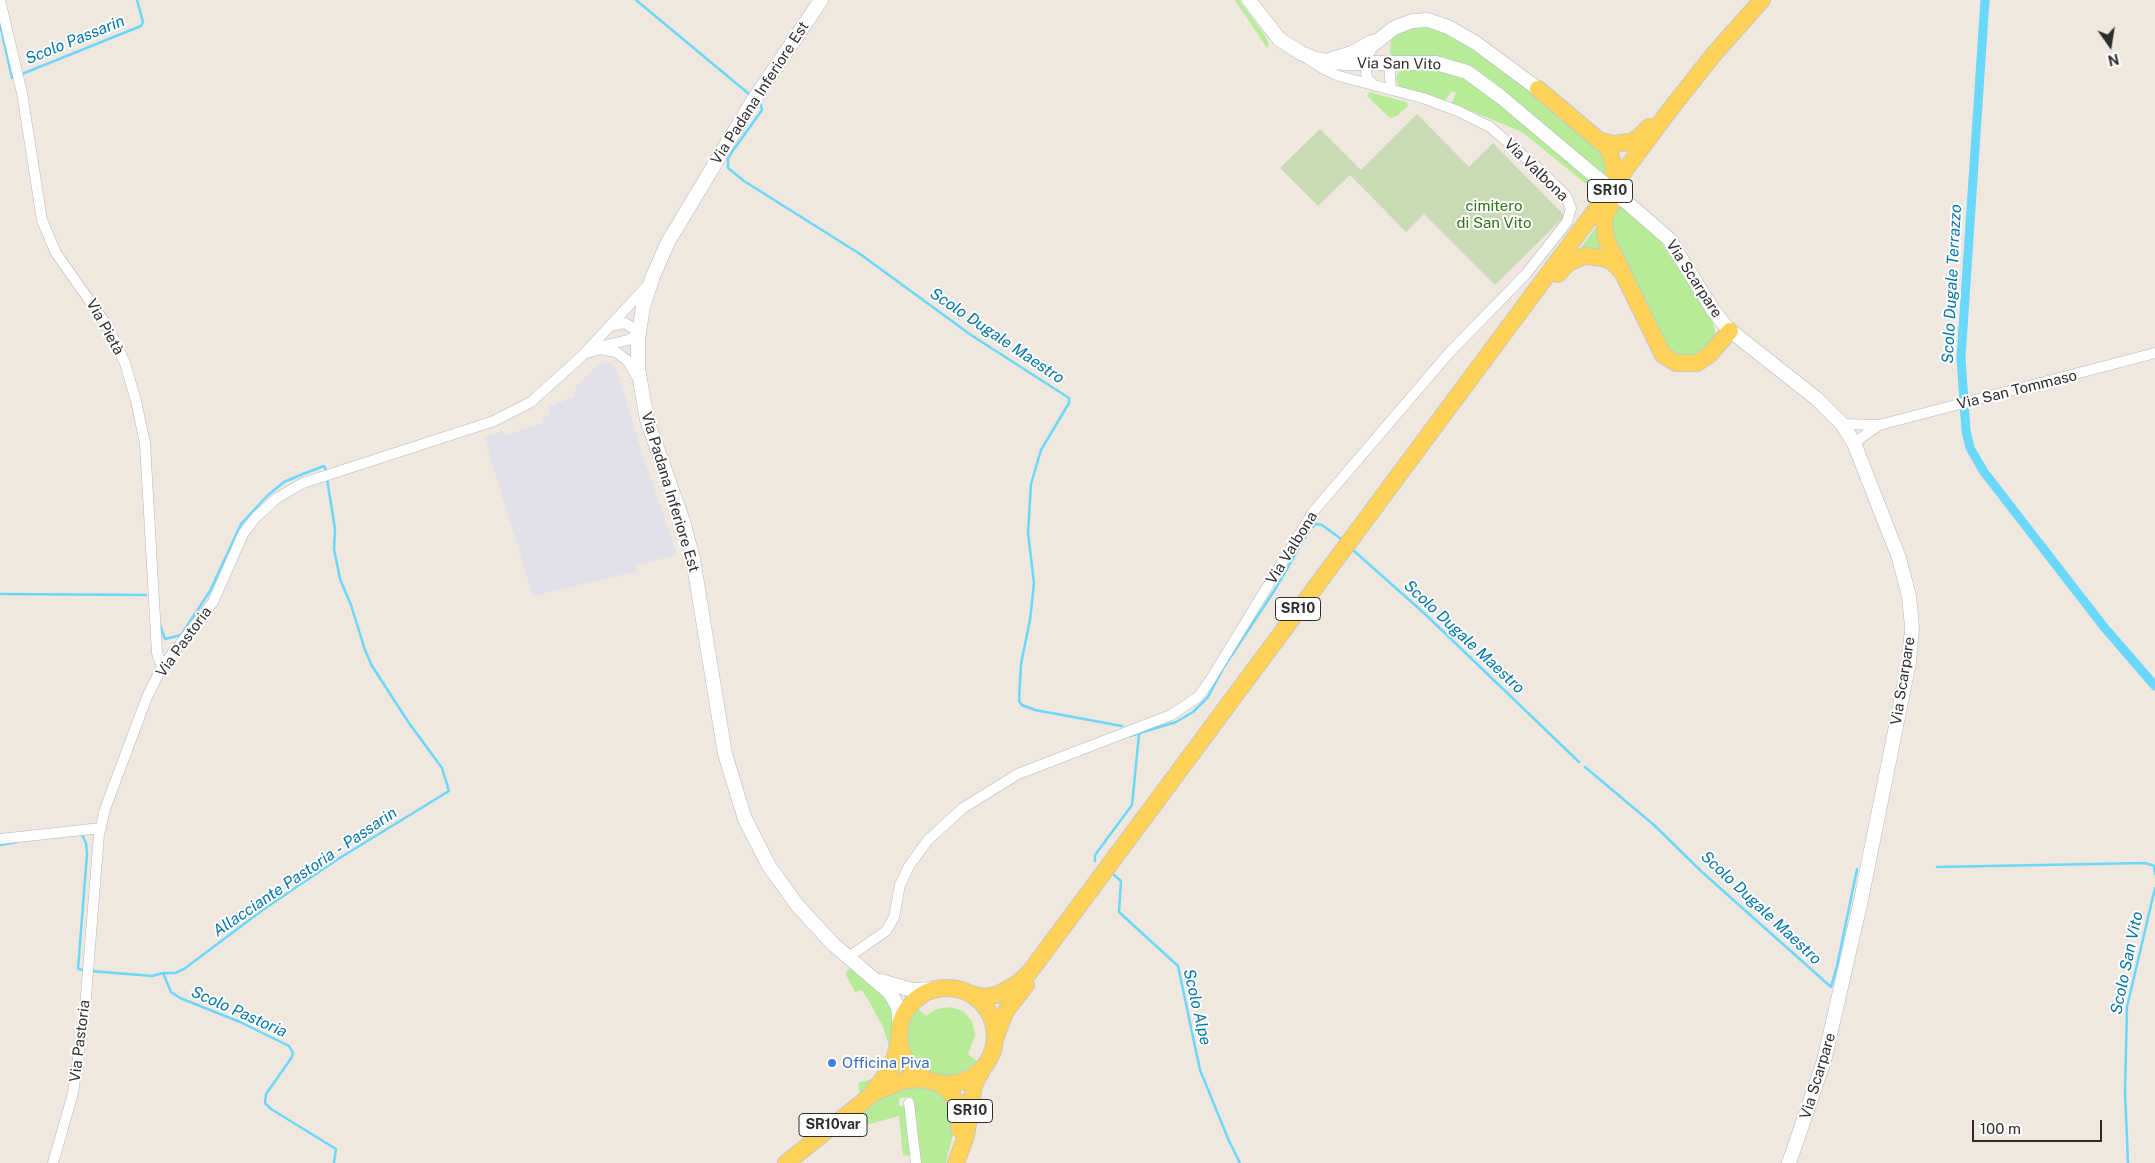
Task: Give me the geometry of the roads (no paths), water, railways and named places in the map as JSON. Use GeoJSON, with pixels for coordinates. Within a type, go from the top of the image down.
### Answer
{"type":"FeatureCollection","features":[{"type":"Feature","properties":{"kind":"main road","name":"SR10"},"geometry":{"type":"LineString","coordinates":[[972,994],[990,996],[1010,989],[1024,979],[1042,957],[1083,898],[1669,111],[1692,81],[1762,0]]}},
{"type":"Feature","properties":{"kind":"main road"},"geometry":{"type":"LineString","coordinates":[[1601,140],[1620,144],[1638,138],[1692,81]]}},
{"type":"Feature","properties":{"kind":"main road"},"geometry":{"type":"LineString","coordinates":[[1538,89],[1601,140],[1613,157],[1613,175],[1551,271]]}},
{"type":"Feature","properties":{"kind":"main road"},"geometry":{"type":"LineString","coordinates":[[1669,111],[1604,218],[1606,239],[1663,355],[1671,360],[1687,364],[1701,361],[1713,351],[1730,331]]}},
{"type":"Feature","properties":{"kind":"main road"},"geometry":{"type":"LineString","coordinates":[[1512,322],[1564,266],[1573,260],[1584,256],[1597,256],[1609,260],[1620,269]]}},
{"type":"Feature","properties":{"kind":"main road","name":"SR10"},"geometry":{"type":"LineString","coordinates":[[995,1042],[1006,1011],[1026,986],[1042,957]]}},
{"type":"Feature","properties":{"kind":"main road"},"geometry":{"type":"LineString","coordinates":[[954,988],[972,994],[990,1014],[995,1028],[995,1042],[988,1061],[978,1072],[966,1080],[951,1083],[932,1081],[908,1063],[900,1034],[905,1013],[913,1002],[924,994],[936,989],[954,988]]}},
{"type":"Feature","properties":{"kind":"main road","name":"SR10var"},"geometry":{"type":"LineString","coordinates":[[786,1163],[868,1097],[892,1067],[900,1034]]}},
{"type":"Feature","properties":{"kind":"main road","name":"SR10"},"geometry":{"type":"LineString","coordinates":[[956,1163],[966,1136],[974,1085],[988,1061]]}},
{"type":"Feature","properties":{"kind":"main road","name":"SR10var"},"geometry":{"type":"LineString","coordinates":[[868,1097],[904,1080],[932,1081]]}},
{"type":"Feature","properties":{"kind":"main road","name":"SR10"},"geometry":{"type":"LineString","coordinates":[[932,1081],[952,1096],[959,1111],[956,1163]]}},
{"type":"Feature","properties":{"kind":"street","name":"Via Pietà"},"geometry":{"type":"LineString","coordinates":[[0,0],[22,93],[42,220],[56,253],[108,327],[125,363],[136,401],[145,443],[157,653],[162,667]]}},
{"type":"Feature","properties":{"kind":"street","name":"Via Padana Inferiore Est"},"geometry":{"type":"LineString","coordinates":[[821,0],[749,107],[701,184],[668,242],[653,276],[643,307],[639,333],[638,362],[640,390],[647,420],[683,521],[693,559],[725,754],[739,802],[761,852],[786,892],[809,919],[848,958],[877,980],[896,1002],[900,1034]]}},
{"type":"Feature","properties":{"kind":"street","name":"Via San Vito"},"geometry":{"type":"LineString","coordinates":[[1249,0],[1277,36],[1304,55],[1320,60],[1365,63],[1436,63],[1452,66],[1467,72],[1501,97],[1624,200]]}},
{"type":"Feature","properties":{"kind":"street"},"geometry":{"type":"LineString","coordinates":[[1320,60],[1347,55],[1405,22],[1418,20],[1440,24],[1476,43],[1538,89]]}},
{"type":"Feature","properties":{"kind":"street"},"geometry":{"type":"LineString","coordinates":[[1390,32],[1383,46],[1384,55],[1389,63],[1390,89]]}},
{"type":"Feature","properties":{"kind":"street"},"geometry":{"type":"LineString","coordinates":[[1375,86],[1367,78],[1365,63],[1368,50],[1390,32]]}},
{"type":"Feature","properties":{"kind":"street","name":"Via Valbona"},"geometry":{"type":"LineString","coordinates":[[848,958],[886,931],[894,917],[900,885],[909,866],[928,840],[963,808],[1018,774],[1171,715],[1198,697],[1313,512],[1449,353],[1526,274],[1567,222],[1571,208],[1566,196],[1495,131],[1458,111],[1390,89],[1331,73],[1304,55]]}},
{"type":"Feature","properties":{"kind":"street","name":"Via Scarpare"},"geometry":{"type":"LineString","coordinates":[[1624,200],[1668,239],[1713,310],[1730,331],[1817,399],[1842,424],[1854,443],[1905,576],[1910,605],[1911,650],[1861,900],[1830,1040],[1815,1092],[1789,1163]]}},
{"type":"Feature","properties":{"kind":"street","name":"Via Pastoria"},"geometry":{"type":"LineString","coordinates":[[53,1163],[73,1093],[77,1066],[85,1008],[101,828],[105,809],[147,696],[162,667],[213,602],[243,534],[256,517],[283,494],[320,477],[434,442],[514,412],[545,391],[585,355],[637,299],[653,276]]}},
{"type":"Feature","properties":{"kind":"street"},"geometry":{"type":"LineString","coordinates":[[609,328],[625,323],[639,333]]}},
{"type":"Feature","properties":{"kind":"street","name":"Via Pastoria"},"geometry":{"type":"LineString","coordinates":[[585,355],[599,346],[628,340],[639,333]]}},
{"type":"Feature","properties":{"kind":"street"},"geometry":{"type":"LineString","coordinates":[[585,355],[606,349],[621,355],[633,369],[640,390]]}},
{"type":"Feature","properties":{"kind":"street","name":"Via San Tommaso"},"geometry":{"type":"LineString","coordinates":[[1842,424],[1879,425],[2155,353]]}},
{"type":"Feature","properties":{"kind":"street","name":"Via San Tommaso"},"geometry":{"type":"LineString","coordinates":[[1854,443],[1879,425]]}},
{"type":"Feature","properties":{"kind":"street"},"geometry":{"type":"LineString","coordinates":[[0,839],[101,828]]}},
{"type":"Feature","properties":{"kind":"street","name":"Via Padana Inferiore Est"},"geometry":{"type":"LineString","coordinates":[[877,980],[912,990],[936,989]]}},
{"type":"Feature","properties":{"kind":"street"},"geometry":{"type":"LineString","coordinates":[[909,1103],[916,1163]]}},
{"type":"Feature","properties":{"kind":"waterway","name":"Scolo Passarin"},"geometry":{"type":"LineString","coordinates":[[22,74],[141,26],[143,22],[137,0]]}},
{"type":"Feature","properties":{"kind":"waterway","name":"Scolo Dugale Maestro"},"geometry":{"type":"LineString","coordinates":[[636,0],[749,94]]}},
{"type":"Feature","properties":{"kind":"waterway","name":"Scolo Dugale Terrazzo"},"geometry":{"type":"LineString","coordinates":[[1985,0],[1961,358],[1966,431],[1970,448],[1984,472],[2104,627],[2155,686]]}},
{"type":"Feature","properties":{"kind":"waterway","name":"Scolo Passarin"},"geometry":{"type":"LineString","coordinates":[[0,24],[12,78]]}},
{"type":"Feature","properties":{"kind":"waterway","name":"Scolo Dugale Maestro"},"geometry":{"type":"LineString","coordinates":[[760,100],[762,110],[732,152],[728,159],[728,168],[744,181],[860,254],[971,335],[1069,398],[1069,403],[1041,450],[1031,484],[1028,533],[1034,583],[1030,620],[1021,664],[1019,701],[1022,705],[1035,710],[1122,726]]}},
{"type":"Feature","properties":{"kind":"waterway","name":"Allacciante Pastoria - Passarin"},"geometry":{"type":"LineString","coordinates":[[160,625],[165,639],[181,635],[210,591],[241,524],[267,496],[284,482],[324,466],[326,471]]}},
{"type":"Feature","properties":{"kind":"waterway","name":"Allacciante Pastoria - Passarin"},"geometry":{"type":"LineString","coordinates":[[163,973],[175,973],[184,969],[264,909],[338,859],[449,791],[442,768],[409,723],[372,666],[365,650],[351,605],[340,579],[334,549],[335,529],[327,479]]}},
{"type":"Feature","properties":{"kind":"waterway","name":"Scolo Dugale Maestro"},"geometry":{"type":"LineString","coordinates":[[1130,736],[1176,722],[1193,712],[1208,697],[1224,667],[1276,588],[1310,529],[1316,524],[1322,525],[1341,539]]}},
{"type":"Feature","properties":{"kind":"waterway","name":"Scolo Dugale Maestro"},"geometry":{"type":"LineString","coordinates":[[1353,550],[1425,614],[1579,762]]}},
{"type":"Feature","properties":{"kind":"waterway","name":"Allacciante Pastoria - Passarin"},"geometry":{"type":"LineString","coordinates":[[0,594],[146,595]]}},
{"type":"Feature","properties":{"kind":"waterway","name":"Scolo Alpe"},"geometry":{"type":"LineString","coordinates":[[1095,861],[1095,855],[1132,805],[1139,734]]}},
{"type":"Feature","properties":{"kind":"waterway","name":"Scolo Dugale Maestro"},"geometry":{"type":"LineString","coordinates":[[1585,767],[1654,825],[1702,872],[1831,987],[1857,869]]}},
{"type":"Feature","properties":{"kind":"waterway","name":"Scolo Pastoria"},"geometry":{"type":"LineString","coordinates":[[82,835],[86,843],[87,854],[78,969],[83,970]]}},
{"type":"Feature","properties":{"kind":"waterway","name":"Scolo Pastoria"},"geometry":{"type":"LineString","coordinates":[[0,845],[17,842]]}},
{"type":"Feature","properties":{"kind":"waterway","name":"Scolo Dugale Maestro"},"geometry":{"type":"LineString","coordinates":[[1937,867],[2145,863],[2155,866]]}},
{"type":"Feature","properties":{"kind":"waterway","name":"Scolo San Vito"},"geometry":{"type":"LineString","coordinates":[[2154,866],[2155,874]]}},
{"type":"Feature","properties":{"kind":"waterway","name":"Scolo Alpe"},"geometry":{"type":"LineString","coordinates":[[1114,875],[1121,881],[1119,912],[1178,966],[1200,1070],[1240,1163]]}},
{"type":"Feature","properties":{"kind":"waterway","name":"Scolo San Vito"},"geometry":{"type":"LineString","coordinates":[[2128,1163],[2125,1092],[2127,1007],[2155,888]]}},
{"type":"Feature","properties":{"kind":"waterway","name":"Scolo Pastoria"},"geometry":{"type":"LineString","coordinates":[[91,971],[152,976],[163,973],[171,992],[180,998],[240,1022],[289,1046],[293,1053],[292,1057],[266,1094],[265,1103],[271,1109],[336,1149],[334,1163]]}},
{"type":"Feature","properties":{"kind":"place","name":"Officina Piva"},"geometry":{"type":"Point","coordinates":[832,1063]}},
{"type":"Feature","properties":{"kind":"park label","name":"cimitero di San Vito"},"geometry":{"type":"Point","coordinates":[1494,214]}}]}
